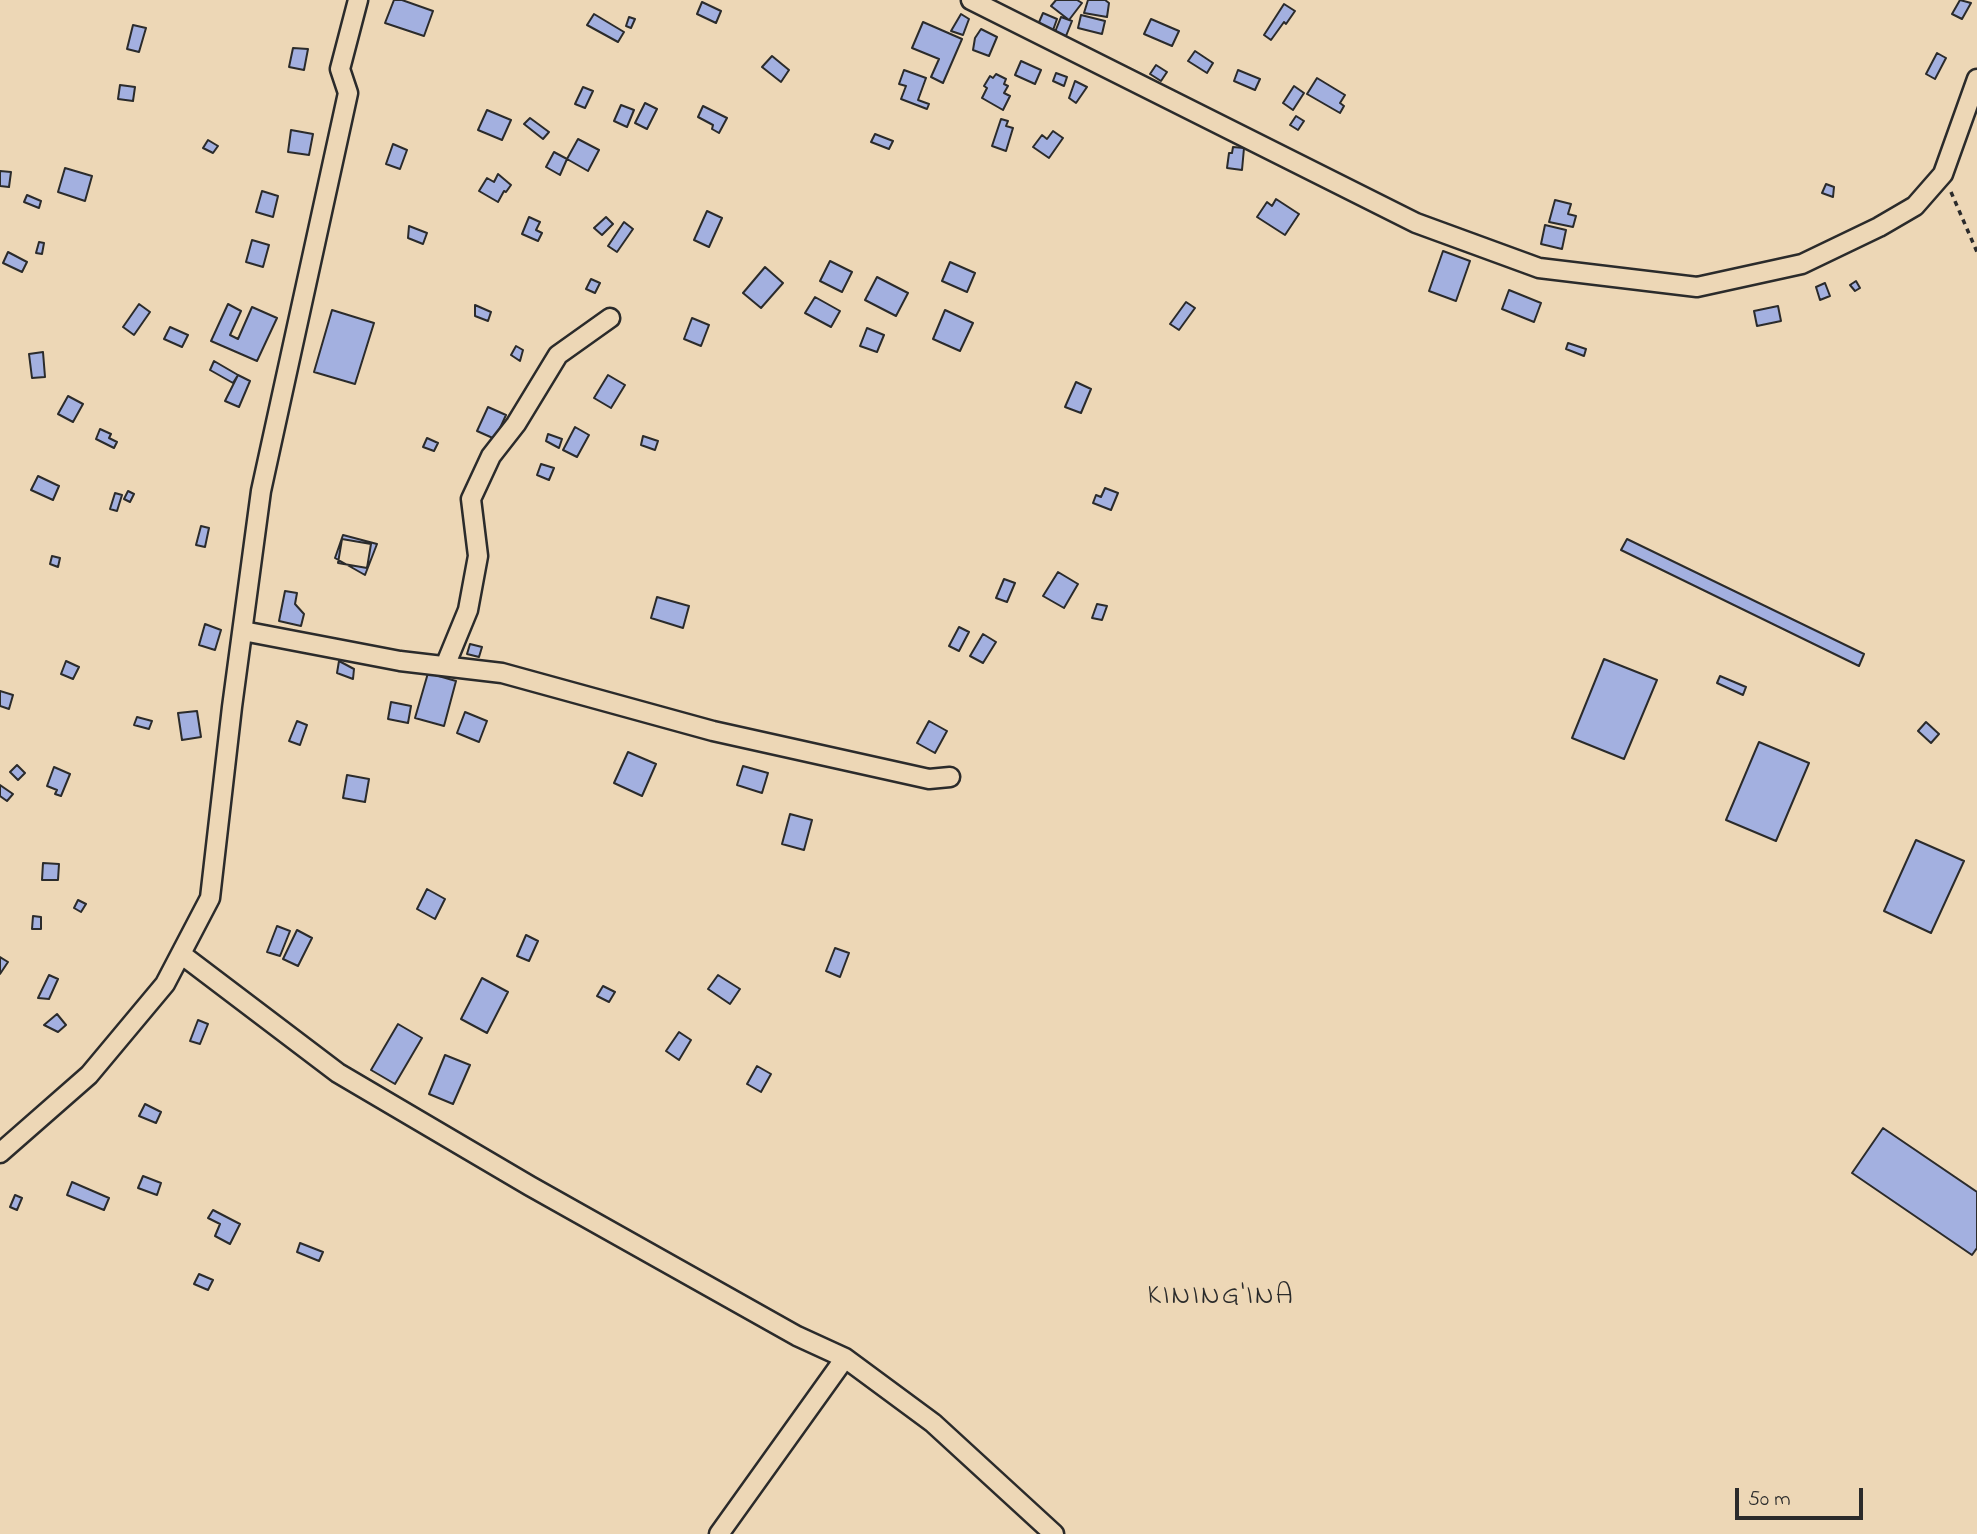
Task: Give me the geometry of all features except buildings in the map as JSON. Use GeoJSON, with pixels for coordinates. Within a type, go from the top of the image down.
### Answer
{"type":"FeatureCollection","features":[{"type":"Feature","properties":{"kind":"street"},"geometry":{"type":"LineString","coordinates":[[0,1153],[89,1075],[165,984],[210,898],[261,491],[348,93],[341,69],[358,0]]}},
{"type":"Feature","properties":{"kind":"street"},"geometry":{"type":"LineString","coordinates":[[971,0],[1416,223],[1539,268],[1697,287],[1802,264],[1879,227],[1915,206],[1943,174],[1977,79]]}},
{"type":"Feature","properties":{"kind":"street"},"geometry":{"type":"LineString","coordinates":[[445,666],[468,610],[478,556],[471,499],[491,456],[516,424],[558,355],[610,318]]}},
{"type":"Feature","properties":{"kind":"street"},"geometry":{"type":"LineString","coordinates":[[243,631],[400,661],[502,673],[713,732],[929,779],[950,777]]}},
{"type":"Feature","properties":{"kind":"street"},"geometry":{"type":"LineString","coordinates":[[181,954],[338,1073],[530,1186],[797,1336],[845,1358],[933,1423],[1054,1534]]}},
{"type":"Feature","properties":{"kind":"street"},"geometry":{"type":"LineString","coordinates":[[719,1534],[845,1358]]}},
{"type":"Feature","properties":{"kind":"path"},"geometry":{"type":"LineString","coordinates":[[1943,174],[1977,252]]}},
{"type":"Feature","properties":{"kind":"district","name":"KINING'INA"},"geometry":{"type":"Point","coordinates":[1221,1298]}}]}
